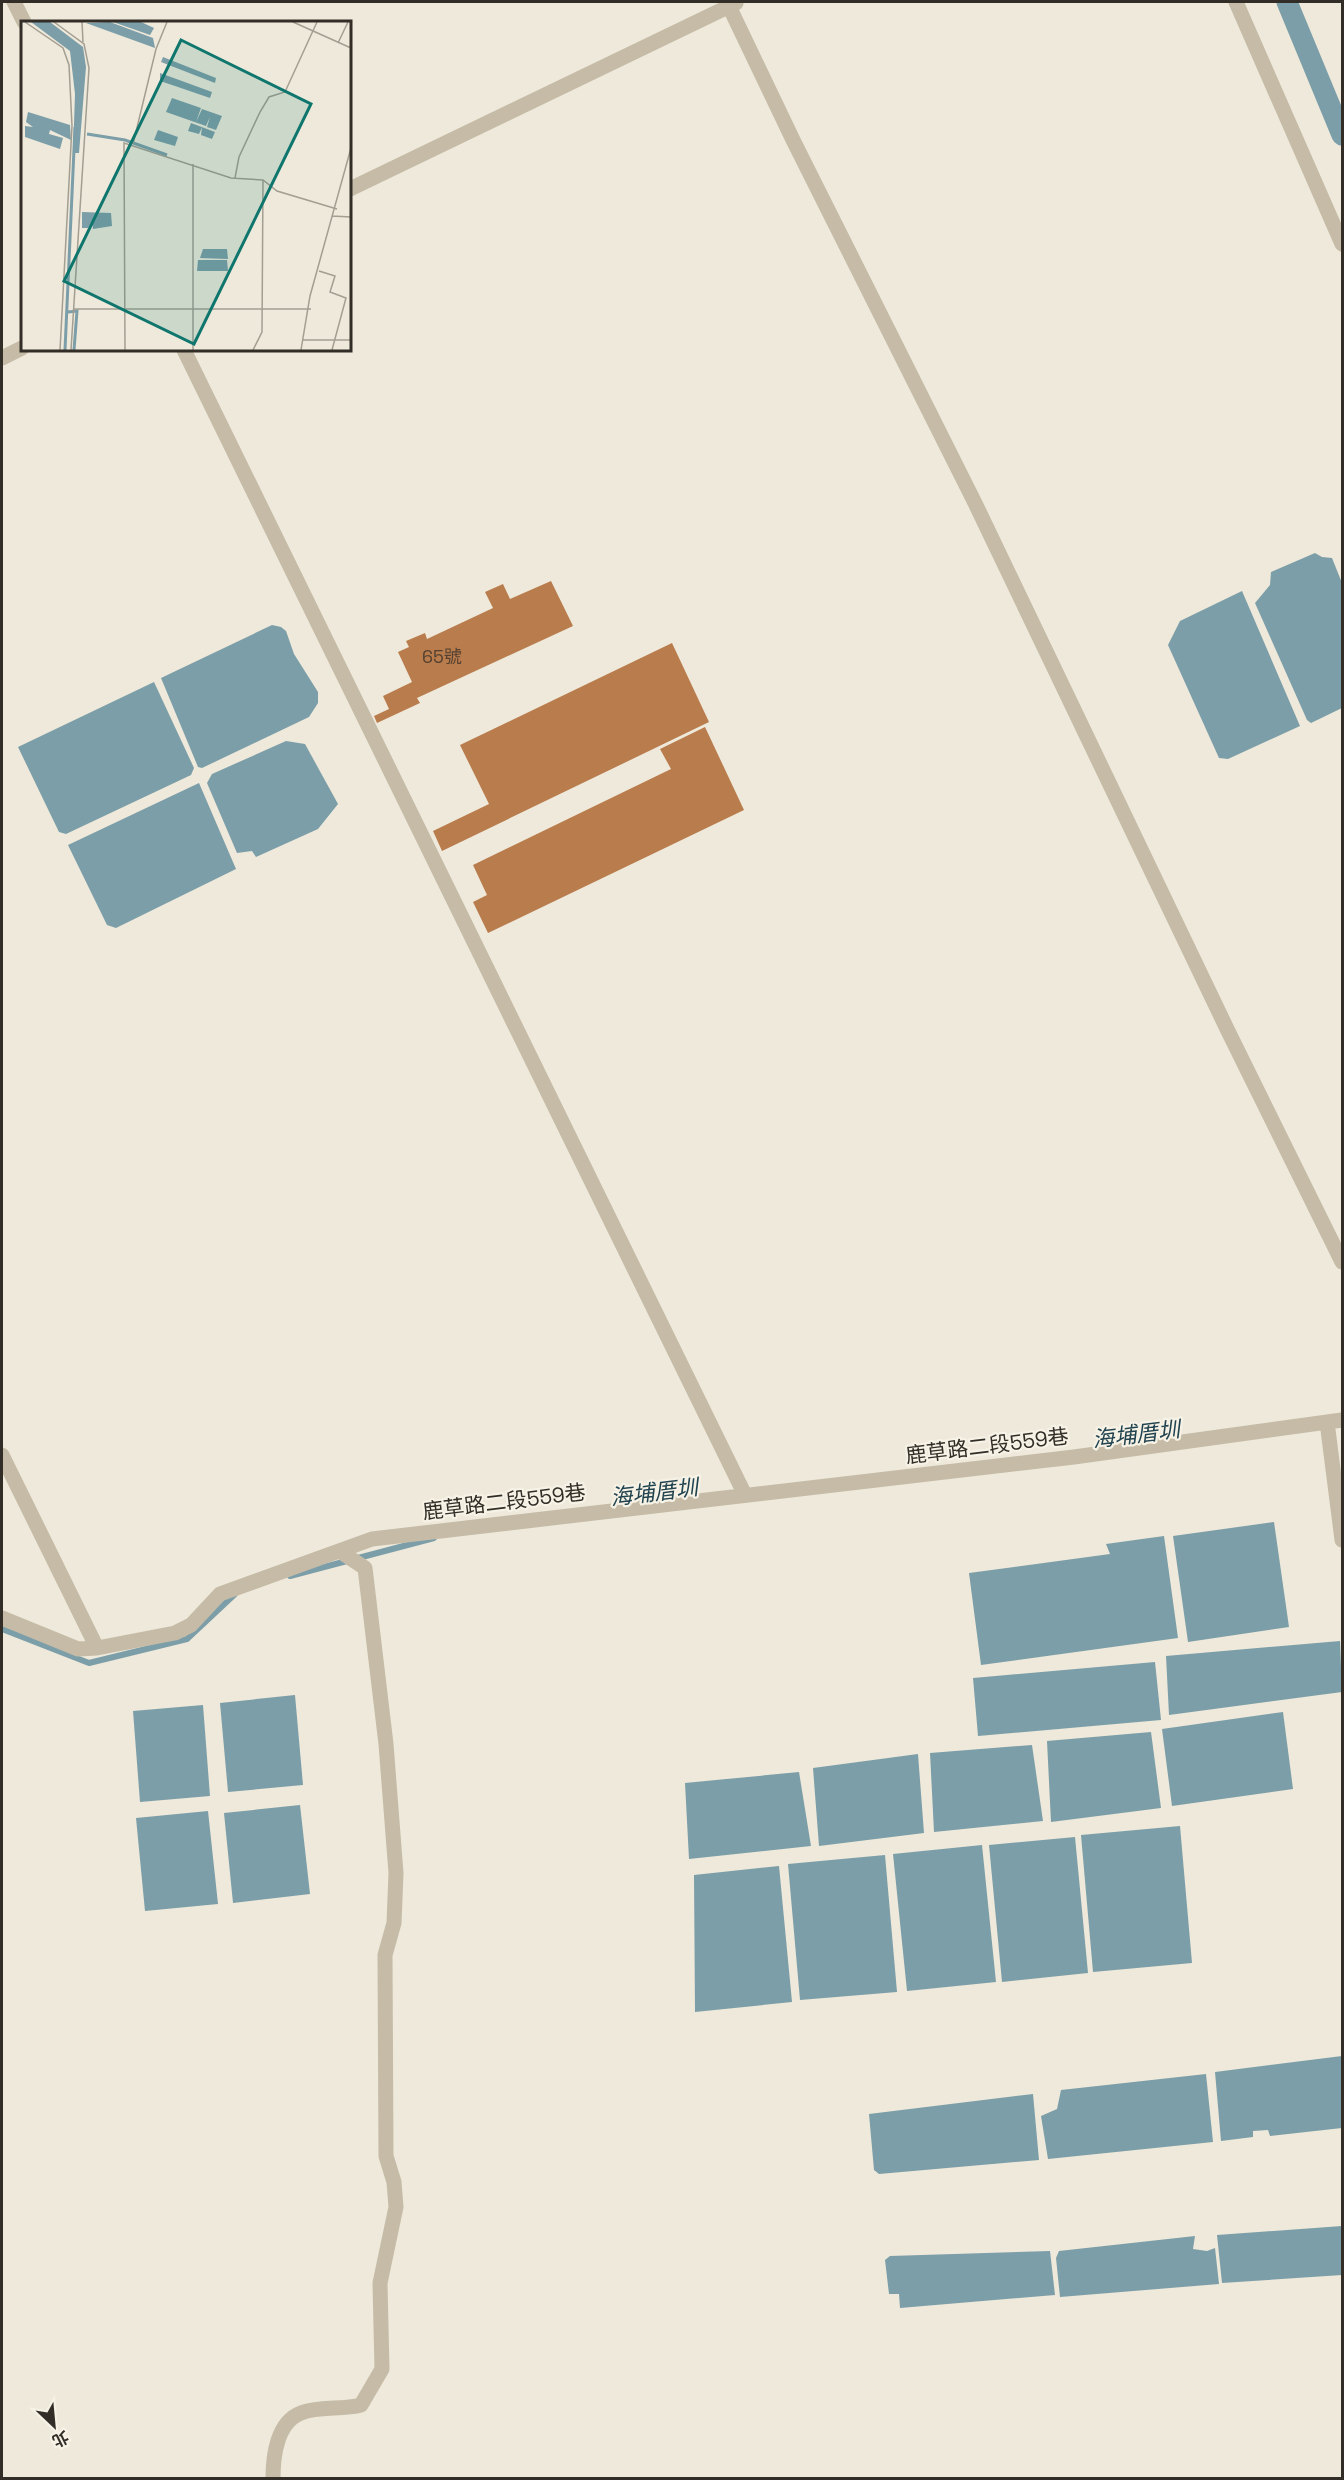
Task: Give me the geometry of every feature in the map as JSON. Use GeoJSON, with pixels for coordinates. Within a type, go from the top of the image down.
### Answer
{"type":"FeatureCollection","features":[{"type":"Feature","properties":{"kind":"street"},"geometry":{"type":"LineString","coordinates":[[14,2],[24,21]]}},
{"type":"Feature","properties":{"kind":"street"},"geometry":{"type":"LineString","coordinates":[[1236,2],[1342,244]]}},
{"type":"Feature","properties":{"kind":"street"},"geometry":{"type":"LineString","coordinates":[[351,189],[731,3],[792,140],[975,503],[1228,1031],[1342,1262]]}},
{"type":"Feature","properties":{"kind":"street"},"geometry":{"type":"LineString","coordinates":[[2,358],[21,348]]}},
{"type":"Feature","properties":{"kind":"street"},"geometry":{"type":"LineString","coordinates":[[184,351],[746,1495]]}},
{"type":"Feature","properties":{"kind":"street"},"geometry":{"type":"LineString","coordinates":[[1335,1421],[1342,1540]]}},
{"type":"Feature","properties":{"kind":"street","name":"鹿草路二段559巷"},"geometry":{"type":"LineString","coordinates":[[2,1618],[78,1649],[97,1648],[175,1633],[191,1624],[220,1594],[372,1539],[1074,1457],[1335,1421]]}},
{"type":"Feature","properties":{"kind":"street"},"geometry":{"type":"LineString","coordinates":[[2,1455],[97,1648]]}},
{"type":"Feature","properties":{"kind":"street"},"geometry":{"type":"LineString","coordinates":[[273,2478],[278,2440],[289,2420],[302,2412],[361,2405],[382,2368],[380,2283],[396,2207],[394,2182],[386,2156],[385,1955],[394,1923],[396,1893],[386,1744],[365,1568],[341,1552]]}},
{"type":"Feature","properties":{"kind":"water"},"geometry":{"type":"Polygon","coordinates":[[[1315,553],[1322,557],[1332,558],[1342,583],[1342,708],[1311,723],[1307,720],[1255,603],[1270,585],[1271,572],[1315,553]]]}},
{"type":"Feature","properties":{"kind":"water"},"geometry":{"type":"Polygon","coordinates":[[[1242,591],[1300,726],[1228,759],[1219,758],[1168,645],[1180,621],[1242,591]]]}},
{"type":"Feature","properties":{"kind":"water"},"geometry":{"type":"Polygon","coordinates":[[[272,625],[286,631],[294,654],[318,692],[318,703],[309,717],[202,768],[198,767],[161,678],[272,625]]]}},
{"type":"Feature","properties":{"kind":"water"},"geometry":{"type":"Polygon","coordinates":[[[154,682],[194,768],[191,775],[66,834],[59,832],[18,747],[154,682]]]}},
{"type":"Feature","properties":{"kind":"water"},"geometry":{"type":"Polygon","coordinates":[[[286,741],[305,744],[338,804],[318,829],[256,857],[252,851],[237,853],[207,783],[212,774],[286,741]]]}},
{"type":"Feature","properties":{"kind":"water"},"geometry":{"type":"Polygon","coordinates":[[[199,783],[236,869],[116,928],[107,925],[68,845],[199,783]]]}},
{"type":"Feature","properties":{"kind":"water"},"geometry":{"type":"Polygon","coordinates":[[[1274,1522],[1289,1627],[1188,1642],[1173,1536],[1274,1522]]]}},
{"type":"Feature","properties":{"kind":"water"},"geometry":{"type":"Polygon","coordinates":[[[1164,1536],[1178,1638],[981,1665],[969,1573],[1110,1554],[1106,1544],[1164,1536]]]}},
{"type":"Feature","properties":{"kind":"water"},"geometry":{"type":"Polygon","coordinates":[[[1340,1641],[1342,1692],[1169,1715],[1166,1656],[1340,1641]]]}},
{"type":"Feature","properties":{"kind":"water"},"geometry":{"type":"Polygon","coordinates":[[[1155,1662],[1161,1720],[978,1736],[973,1678],[1155,1662]]]}},
{"type":"Feature","properties":{"kind":"water"},"geometry":{"type":"Polygon","coordinates":[[[295,1695],[303,1785],[228,1792],[220,1703],[295,1695]]]}},
{"type":"Feature","properties":{"kind":"water"},"geometry":{"type":"Polygon","coordinates":[[[203,1705],[210,1796],[140,1802],[133,1711],[203,1705]]]}},
{"type":"Feature","properties":{"kind":"water"},"geometry":{"type":"Polygon","coordinates":[[[1283,1712],[1293,1789],[1172,1806],[1162,1729],[1283,1712]]]}},
{"type":"Feature","properties":{"kind":"water"},"geometry":{"type":"Polygon","coordinates":[[[1151,1732],[1161,1808],[1051,1822],[1047,1741],[1151,1732]]]}},
{"type":"Feature","properties":{"kind":"water"},"geometry":{"type":"Polygon","coordinates":[[[1032,1745],[1043,1821],[934,1832],[930,1753],[1032,1745]]]}},
{"type":"Feature","properties":{"kind":"water"},"geometry":{"type":"Polygon","coordinates":[[[918,1754],[924,1833],[819,1846],[813,1768],[918,1754]]]}},
{"type":"Feature","properties":{"kind":"water"},"geometry":{"type":"Polygon","coordinates":[[[799,1772],[811,1846],[689,1859],[685,1783],[799,1772]]]}},
{"type":"Feature","properties":{"kind":"water"},"geometry":{"type":"Polygon","coordinates":[[[300,1805],[310,1894],[233,1903],[224,1813],[300,1805]]]}},
{"type":"Feature","properties":{"kind":"water"},"geometry":{"type":"Polygon","coordinates":[[[208,1811],[218,1904],[145,1911],[136,1818],[208,1811]]]}},
{"type":"Feature","properties":{"kind":"water"},"geometry":{"type":"Polygon","coordinates":[[[1180,1826],[1192,1963],[1093,1972],[1081,1835],[1180,1826]]]}},
{"type":"Feature","properties":{"kind":"water"},"geometry":{"type":"Polygon","coordinates":[[[1075,1837],[1088,1973],[1002,1982],[989,1845],[1075,1837]]]}},
{"type":"Feature","properties":{"kind":"water"},"geometry":{"type":"Polygon","coordinates":[[[982,1845],[996,1982],[907,1991],[893,1854],[982,1845]]]}},
{"type":"Feature","properties":{"kind":"water"},"geometry":{"type":"Polygon","coordinates":[[[885,1855],[897,1992],[800,2000],[788,1864],[885,1855]]]}},
{"type":"Feature","properties":{"kind":"water"},"geometry":{"type":"Polygon","coordinates":[[[779,1866],[792,2002],[695,2012],[694,1875],[779,1866]]]}},
{"type":"Feature","properties":{"kind":"water"},"geometry":{"type":"Polygon","coordinates":[[[1342,2056],[1342,2128],[1270,2136],[1268,2130],[1253,2131],[1253,2137],[1221,2141],[1215,2072],[1342,2056]]]}},
{"type":"Feature","properties":{"kind":"water"},"geometry":{"type":"Polygon","coordinates":[[[1206,2074],[1213,2142],[1048,2159],[1041,2116],[1057,2109],[1061,2090],[1206,2074]]]}},
{"type":"Feature","properties":{"kind":"water"},"geometry":{"type":"Polygon","coordinates":[[[1033,2094],[1039,2160],[879,2174],[874,2170],[869,2114],[1033,2094]]]}},
{"type":"Feature","properties":{"kind":"water"},"geometry":{"type":"Polygon","coordinates":[[[1342,2226],[1342,2275],[1222,2283],[1217,2235],[1342,2226]]]}},
{"type":"Feature","properties":{"kind":"water"},"geometry":{"type":"Polygon","coordinates":[[[1195,2236],[1193,2249],[1207,2251],[1215,2248],[1219,2284],[1060,2297],[1056,2258],[1059,2251],[1195,2236]]]}},
{"type":"Feature","properties":{"kind":"water"},"geometry":{"type":"Polygon","coordinates":[[[1050,2251],[1055,2295],[900,2308],[899,2294],[889,2294],[885,2260],[890,2256],[1050,2251]]]}},
{"type":"Feature","properties":{"kind":"building"},"geometry":{"type":"Polygon","coordinates":[[[551,581],[573,626],[417,698],[420,703],[377,723],[374,716],[389,709],[383,696],[412,682],[398,652],[409,647],[406,641],[425,633],[427,639],[493,608],[485,592],[503,584],[510,599],[551,581]]]}},
{"type":"Feature","properties":{"kind":"building"},"geometry":{"type":"Polygon","coordinates":[[[672,643],[709,722],[442,851],[433,831],[489,804],[460,745],[672,643]]]}},
{"type":"Feature","properties":{"kind":"building"},"geometry":{"type":"Polygon","coordinates":[[[705,727],[744,810],[488,933],[473,902],[487,895],[473,865],[671,769],[660,749],[705,727]]]}},
{"type":"Feature","properties":{"kind":"waterway"},"geometry":{"type":"LineString","coordinates":[[1287,2],[1342,135]]}},
{"type":"Feature","properties":{"kind":"waterway","name":"海埔厝圳"},"geometry":{"type":"LineString","coordinates":[[290,1576],[434,1538]]}},
{"type":"Feature","properties":{"kind":"waterway","name":"海埔厝圳"},"geometry":{"type":"LineString","coordinates":[[2,1629],[89,1663],[187,1639],[235,1594]]}}]}
